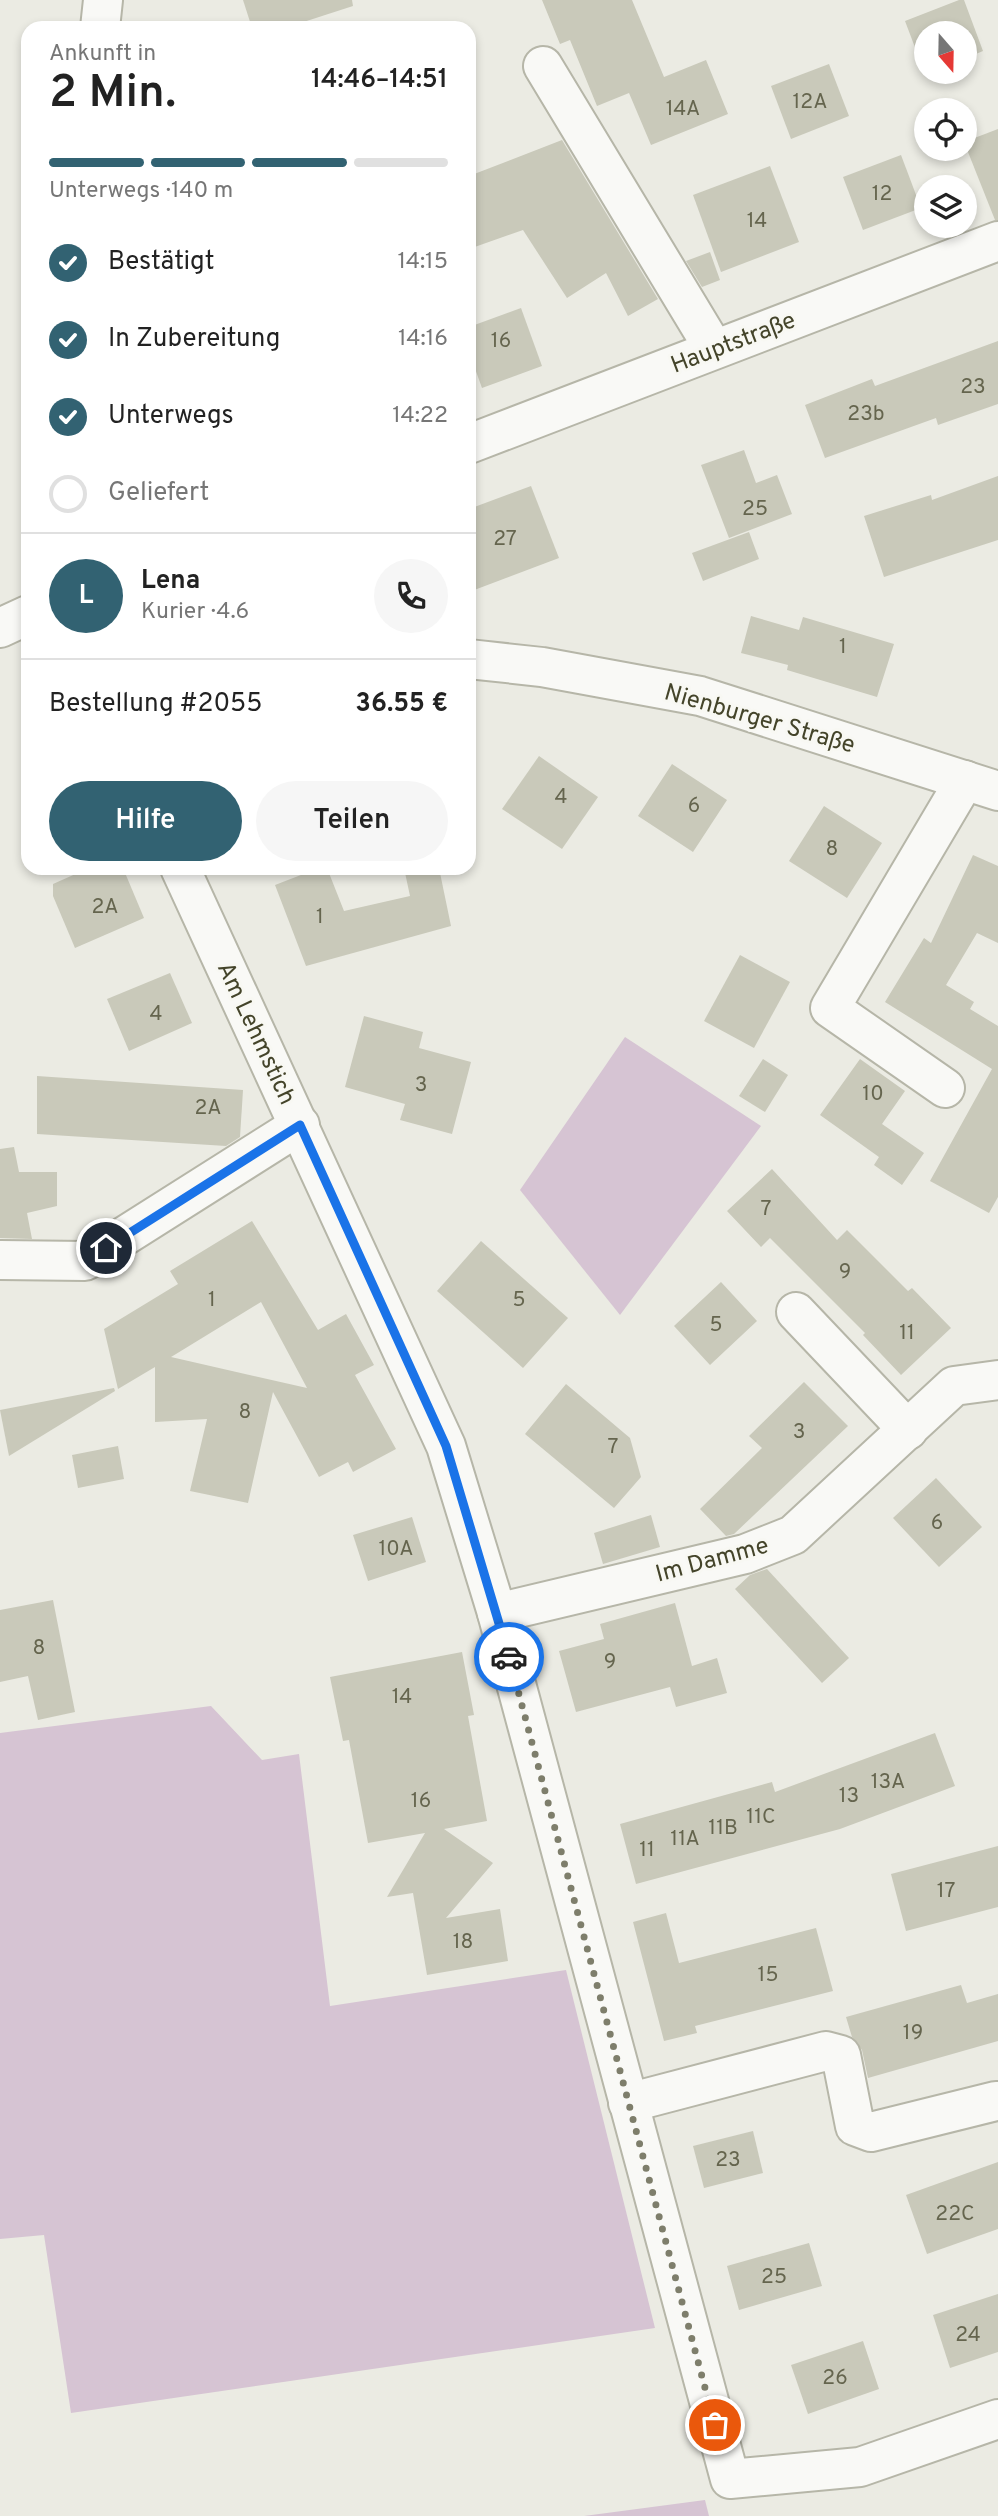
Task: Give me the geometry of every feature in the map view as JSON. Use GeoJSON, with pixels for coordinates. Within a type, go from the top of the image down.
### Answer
{"type":"FeatureCollection","features":[{"type":"Feature","properties":{"kind":"street"},"geometry":{"type":"LineString","coordinates":[[101,21],[103,0]]}},
{"type":"Feature","properties":{"kind":"street"},"geometry":{"type":"LineString","coordinates":[[543,66],[714,349]]}},
{"type":"Feature","properties":{"kind":"street","name":"Hauptstraße"},"geometry":{"type":"LineString","coordinates":[[476,441],[998,241]]}},
{"type":"Feature","properties":{"kind":"street"},"geometry":{"type":"LineString","coordinates":[[0,628],[21,618]]}},
{"type":"Feature","properties":{"kind":"street","name":"Nienburger Straße"},"geometry":{"type":"LineString","coordinates":[[476,660],[542,667],[700,696],[981,785],[830,1007],[945,1088]]}},
{"type":"Feature","properties":{"kind":"street","name":"Am Lehmstich"},"geometry":{"type":"LineString","coordinates":[[183,875],[446,1446],[497,1613],[730,2479],[860,2467],[998,2419]]}},
{"type":"Feature","properties":{"kind":"street"},"geometry":{"type":"LineString","coordinates":[[0,1260],[85,1261],[300,1125]]}},
{"type":"Feature","properties":{"kind":"street"},"geometry":{"type":"LineString","coordinates":[[796,1312],[908,1430]]}},
{"type":"Feature","properties":{"kind":"street","name":"Im Damme"},"geometry":{"type":"LineString","coordinates":[[497,1613],[745,1554],[793,1535],[954,1386],[998,1380]]}},
{"type":"Feature","properties":{"kind":"street"},"geometry":{"type":"LineString","coordinates":[[628,2103],[827,2051],[841,2055],[855,2126],[871,2132],[996,2101]]}},
{"type":"Feature","properties":{"kind":"shaded area"},"geometry":{"type":"Polygon","coordinates":[[[625,1037],[761,1126],[620,1315],[520,1190],[625,1037]]]}},
{"type":"Feature","properties":{"kind":"shaded area"},"geometry":{"type":"Polygon","coordinates":[[[211,1706],[262,1760],[299,1754],[330,2006],[566,1970],[655,2328],[71,2413],[44,2235],[0,2239],[0,1733],[211,1706]]]}},
{"type":"Feature","properties":{"kind":"shaded area"},"geometry":{"type":"Polygon","coordinates":[[[705,2500],[709,2516],[584,2516],[705,2500]]]}},
{"type":"Feature","properties":{"kind":"building"},"geometry":{"type":"Polygon","coordinates":[[[243,0],[352,0],[353,6],[307,21],[250,21],[243,0]]]}},
{"type":"Feature","properties":{"kind":"building"},"geometry":{"type":"Polygon","coordinates":[[[542,0],[632,0],[664,77],[706,60],[728,114],[651,145],[629,93],[597,106],[570,40],[560,44],[542,0]]]}},
{"type":"Feature","properties":{"kind":"building"},"geometry":{"type":"Polygon","coordinates":[[[964,0],[972,21],[914,21],[914,45],[905,21],[964,0]]]}},
{"type":"Feature","properties":{"kind":"building"},"geometry":{"type":"Polygon","coordinates":[[[977,35],[983,51],[977,54],[977,35]]]}},
{"type":"Feature","properties":{"kind":"building"},"geometry":{"type":"Polygon","coordinates":[[[829,64],[849,116],[791,139],[771,86],[829,64]]]}},
{"type":"Feature","properties":{"kind":"building"},"geometry":{"type":"Polygon","coordinates":[[[998,129],[998,220],[995,220],[972,161],[977,161],[977,137],[998,129]]]}},
{"type":"Feature","properties":{"kind":"building"},"geometry":{"type":"Polygon","coordinates":[[[562,140],[658,299],[628,316],[606,273],[567,298],[523,230],[476,247],[476,173],[562,140]]]}},
{"type":"Feature","properties":{"kind":"building"},"geometry":{"type":"Polygon","coordinates":[[[901,155],[914,189],[914,211],[863,230],[843,177],[901,155]]]}},
{"type":"Feature","properties":{"kind":"building"},"geometry":{"type":"Polygon","coordinates":[[[770,166],[799,242],[721,272],[693,195],[770,166]]]}},
{"type":"Feature","properties":{"kind":"building"},"geometry":{"type":"Polygon","coordinates":[[[710,252],[720,280],[702,287],[686,261],[710,252]]]}},
{"type":"Feature","properties":{"kind":"building"},"geometry":{"type":"Polygon","coordinates":[[[521,308],[542,366],[482,388],[476,371],[476,324],[521,308]]]}},
{"type":"Feature","properties":{"kind":"building"},"geometry":{"type":"Polygon","coordinates":[[[998,341],[998,404],[938,425],[936,418],[825,458],[805,405],[872,379],[875,386],[998,341]]]}},
{"type":"Feature","properties":{"kind":"building"},"geometry":{"type":"Polygon","coordinates":[[[744,450],[756,483],[777,475],[792,514],[729,538],[701,465],[744,450]]]}},
{"type":"Feature","properties":{"kind":"building"},"geometry":{"type":"Polygon","coordinates":[[[998,476],[998,540],[884,577],[864,516],[931,495],[932,500],[998,476]]]}},
{"type":"Feature","properties":{"kind":"building"},"geometry":{"type":"Polygon","coordinates":[[[531,486],[559,558],[476,589],[476,506],[531,486]]]}},
{"type":"Feature","properties":{"kind":"building"},"geometry":{"type":"Polygon","coordinates":[[[749,532],[759,559],[703,581],[692,553],[749,532]]]}},
{"type":"Feature","properties":{"kind":"building"},"geometry":{"type":"Polygon","coordinates":[[[751,616],[799,630],[803,617],[894,644],[877,697],[787,670],[788,665],[741,653],[751,616]]]}},
{"type":"Feature","properties":{"kind":"building"},"geometry":{"type":"Polygon","coordinates":[[[539,756],[598,797],[562,849],[502,809],[539,756]]]}},
{"type":"Feature","properties":{"kind":"building"},"geometry":{"type":"Polygon","coordinates":[[[672,764],[727,800],[693,852],[638,816],[672,764]]]}},
{"type":"Feature","properties":{"kind":"building"},"geometry":{"type":"Polygon","coordinates":[[[824,806],[882,843],[847,898],[789,861],[824,806]]]}},
{"type":"Feature","properties":{"kind":"building"},"geometry":{"type":"Polygon","coordinates":[[[973,855],[998,866],[998,943],[977,933],[946,985],[974,1002],[970,1009],[998,1026],[998,1197],[989,1213],[930,1181],[992,1069],[885,1002],[924,938],[931,943],[973,855]]]}},
{"type":"Feature","properties":{"kind":"building"},"geometry":{"type":"Polygon","coordinates":[[[73,875],[126,875],[144,918],[75,948],[53,896],[53,884],[73,875]]]}},
{"type":"Feature","properties":{"kind":"building"},"geometry":{"type":"Polygon","coordinates":[[[301,875],[330,875],[344,911],[410,896],[406,875],[440,875],[451,926],[306,966],[275,885],[301,875]]]}},
{"type":"Feature","properties":{"kind":"building"},"geometry":{"type":"Polygon","coordinates":[[[740,955],[790,982],[754,1048],[704,1021],[740,955]]]}},
{"type":"Feature","properties":{"kind":"building"},"geometry":{"type":"Polygon","coordinates":[[[170,973],[192,1023],[129,1051],[107,999],[170,973]]]}},
{"type":"Feature","properties":{"kind":"building"},"geometry":{"type":"Polygon","coordinates":[[[364,1016],[423,1032],[419,1048],[471,1062],[452,1134],[400,1120],[405,1104],[345,1087],[364,1016]]]}},
{"type":"Feature","properties":{"kind":"building"},"geometry":{"type":"Polygon","coordinates":[[[763,1059],[788,1075],[765,1112],[739,1096],[763,1059]]]}},
{"type":"Feature","properties":{"kind":"building"},"geometry":{"type":"Polygon","coordinates":[[[860,1059],[905,1091],[882,1124],[924,1153],[902,1185],[874,1165],[879,1157],[820,1115],[860,1059]]]}},
{"type":"Feature","properties":{"kind":"building"},"geometry":{"type":"Polygon","coordinates":[[[37,1076],[243,1090],[240,1137],[226,1146],[37,1134],[37,1076]]]}},
{"type":"Feature","properties":{"kind":"building"},"geometry":{"type":"Polygon","coordinates":[[[14,1147],[19,1172],[57,1172],[57,1206],[27,1213],[32,1239],[0,1238],[0,1149],[14,1147]]]}},
{"type":"Feature","properties":{"kind":"building"},"geometry":{"type":"Polygon","coordinates":[[[772,1169],[837,1240],[847,1230],[908,1291],[912,1288],[951,1328],[901,1375],[863,1335],[865,1333],[770,1238],[761,1247],[727,1211],[772,1169]]]}},
{"type":"Feature","properties":{"kind":"building"},"geometry":{"type":"Polygon","coordinates":[[[252,1221],[318,1330],[346,1314],[374,1365],[355,1375],[396,1449],[353,1472],[348,1462],[319,1477],[273,1392],[248,1503],[190,1491],[207,1419],[155,1422],[155,1367],[118,1389],[104,1329],[178,1284],[170,1271],[252,1221]],[[261,1302],[171,1357],[307,1388],[261,1302]]]}},
{"type":"Feature","properties":{"kind":"building"},"geometry":{"type":"Polygon","coordinates":[[[481,1241],[568,1318],[523,1368],[437,1291],[481,1241]]]}},
{"type":"Feature","properties":{"kind":"building"},"geometry":{"type":"Polygon","coordinates":[[[721,1282],[757,1321],[710,1365],[674,1326],[721,1282]]]}},
{"type":"Feature","properties":{"kind":"building"},"geometry":{"type":"Polygon","coordinates":[[[804,1382],[848,1426],[734,1534],[726,1536],[700,1509],[762,1448],[749,1436],[804,1382]]]}},
{"type":"Feature","properties":{"kind":"building"},"geometry":{"type":"Polygon","coordinates":[[[566,1384],[630,1438],[641,1477],[614,1508],[525,1434],[566,1384]]]}},
{"type":"Feature","properties":{"kind":"building"},"geometry":{"type":"Polygon","coordinates":[[[114,1388],[115,1391],[9,1456],[0,1410],[114,1388]]]}},
{"type":"Feature","properties":{"kind":"building"},"geometry":{"type":"Polygon","coordinates":[[[118,1446],[124,1479],[78,1488],[72,1455],[118,1446]]]}},
{"type":"Feature","properties":{"kind":"building"},"geometry":{"type":"Polygon","coordinates":[[[936,1478],[982,1527],[939,1567],[893,1518],[936,1478]]]}},
{"type":"Feature","properties":{"kind":"building"},"geometry":{"type":"Polygon","coordinates":[[[651,1515],[660,1547],[603,1564],[594,1533],[651,1515]]]}},
{"type":"Feature","properties":{"kind":"building"},"geometry":{"type":"Polygon","coordinates":[[[412,1517],[426,1562],[368,1581],[353,1535],[412,1517]]]}},
{"type":"Feature","properties":{"kind":"building"},"geometry":{"type":"Polygon","coordinates":[[[767,1569],[849,1658],[822,1683],[735,1589],[750,1575],[767,1569]]]}},
{"type":"Feature","properties":{"kind":"building"},"geometry":{"type":"Polygon","coordinates":[[[53,1600],[75,1712],[38,1720],[28,1676],[0,1682],[0,1610],[53,1600]]]}},
{"type":"Feature","properties":{"kind":"building"},"geometry":{"type":"Polygon","coordinates":[[[675,1603],[692,1666],[717,1658],[727,1693],[676,1707],[670,1687],[576,1712],[559,1651],[604,1639],[600,1624],[675,1603]]]}},
{"type":"Feature","properties":{"kind":"building"},"geometry":{"type":"Polygon","coordinates":[[[462,1652],[474,1715],[468,1716],[487,1821],[444,1829],[493,1863],[446,1918],[500,1909],[508,1961],[427,1975],[413,1893],[387,1897],[425,1833],[368,1843],[349,1740],[343,1741],[330,1677],[462,1652]]]}},
{"type":"Feature","properties":{"kind":"building"},"geometry":{"type":"Polygon","coordinates":[[[935,1733],[955,1786],[840,1829],[636,1884],[620,1824],[772,1782],[775,1792],[935,1733]]]}},
{"type":"Feature","properties":{"kind":"building"},"geometry":{"type":"Polygon","coordinates":[[[998,1846],[998,1907],[906,1931],[891,1874],[998,1846]]]}},
{"type":"Feature","properties":{"kind":"building"},"geometry":{"type":"Polygon","coordinates":[[[666,1913],[679,1963],[816,1928],[833,1991],[695,2026],[697,2033],[664,2041],[633,1922],[666,1913]]]}},
{"type":"Feature","properties":{"kind":"building"},"geometry":{"type":"Polygon","coordinates":[[[961,1985],[967,2003],[998,1994],[998,2041],[868,2078],[862,2050],[852,2037],[846,2017],[961,1985]]]}},
{"type":"Feature","properties":{"kind":"building"},"geometry":{"type":"Polygon","coordinates":[[[753,2131],[763,2173],[704,2188],[693,2146],[753,2131]]]}},
{"type":"Feature","properties":{"kind":"building"},"geometry":{"type":"Polygon","coordinates":[[[998,2162],[998,2229],[927,2254],[906,2195],[998,2162]]]}},
{"type":"Feature","properties":{"kind":"building"},"geometry":{"type":"Polygon","coordinates":[[[809,2243],[822,2286],[739,2310],[727,2266],[809,2243]]]}},
{"type":"Feature","properties":{"kind":"building"},"geometry":{"type":"Polygon","coordinates":[[[998,2294],[998,2352],[950,2368],[933,2315],[998,2294]]]}},
{"type":"Feature","properties":{"kind":"building"},"geometry":{"type":"Polygon","coordinates":[[[863,2341],[879,2389],[808,2414],[791,2365],[863,2341]]]}},
{"type":"Feature","properties":{"kind":"way so far"},"geometry":{"type":"LineString","coordinates":[[509,1657],[715,2425]]}},
{"type":"Feature","properties":{"kind":"route"},"geometry":{"type":"LineString","coordinates":[[106,1248],[300,1125],[446,1446],[509,1657]]}}]}
